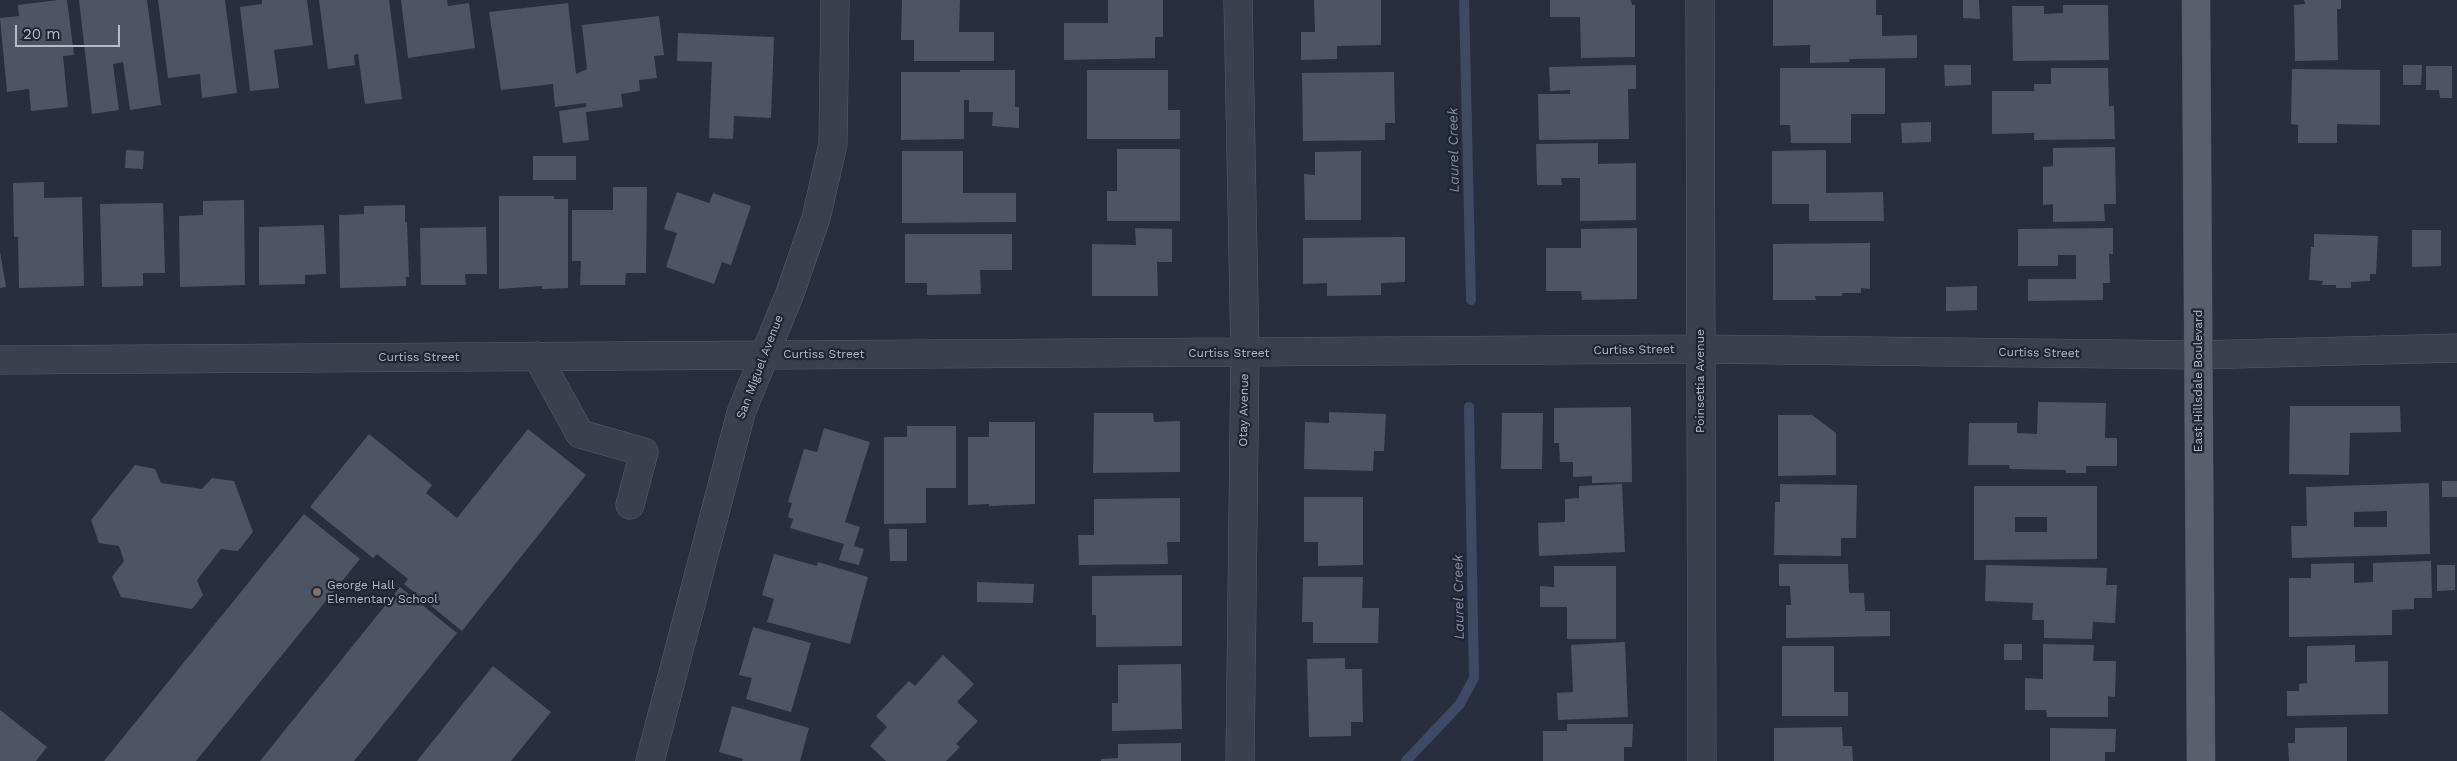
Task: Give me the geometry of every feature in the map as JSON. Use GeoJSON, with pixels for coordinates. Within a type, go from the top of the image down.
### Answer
{"type":"FeatureCollection","features":[{"type":"Feature","properties":{"kind":"main road","name":"East Hillsdale Boulevard"},"geometry":{"type":"LineString","coordinates":[[2196,0],[2200,761]]}},
{"type":"Feature","properties":{"kind":"street","name":"San Miguel Avenue"},"geometry":{"type":"LineString","coordinates":[[650,761],[741,413],[790,293],[816,218],[833,144],[835,0]]}},
{"type":"Feature","properties":{"kind":"street","name":"Otay Avenue"},"geometry":{"type":"LineString","coordinates":[[1238,0],[1245,354],[1240,761]]}},
{"type":"Feature","properties":{"kind":"street","name":"Poinsettia Avenue"},"geometry":{"type":"LineString","coordinates":[[1700,0],[1702,761]]}},
{"type":"Feature","properties":{"kind":"street","name":"Curtiss Street"},"geometry":{"type":"LineString","coordinates":[[0,360],[765,354],[1245,354],[1700,349],[2198,355],[2457,348]]}},
{"type":"Feature","properties":{"kind":"street"},"geometry":{"type":"LineString","coordinates":[[537,356],[580,434],[644,452],[630,505]]}},
{"type":"Feature","properties":{"kind":"building"},"geometry":{"type":"Polygon","coordinates":[[[67,0],[74,55],[63,56],[68,107],[31,111],[29,89],[7,92],[0,18],[19,16],[18,5],[67,0]]]}},
{"type":"Feature","properties":{"kind":"building"},"geometry":{"type":"Polygon","coordinates":[[[79,0],[147,0],[161,105],[130,110],[123,62],[113,64],[119,110],[92,114],[79,0]]]}},
{"type":"Feature","properties":{"kind":"building"},"geometry":{"type":"Polygon","coordinates":[[[158,0],[225,0],[237,93],[202,98],[200,74],[168,78],[158,0]]]}},
{"type":"Feature","properties":{"kind":"building"},"geometry":{"type":"Polygon","coordinates":[[[262,0],[307,0],[313,45],[274,50],[279,88],[250,91],[240,7],[262,4],[262,0]]]}},
{"type":"Feature","properties":{"kind":"building"},"geometry":{"type":"Polygon","coordinates":[[[319,0],[389,0],[402,99],[365,104],[358,54],[354,55],[355,65],[328,69],[319,0]]]}},
{"type":"Feature","properties":{"kind":"building"},"geometry":{"type":"Polygon","coordinates":[[[401,0],[447,0],[448,6],[469,3],[475,48],[408,58],[401,0]]]}},
{"type":"Feature","properties":{"kind":"building"},"geometry":{"type":"Polygon","coordinates":[[[902,0],[960,0],[959,32],[994,32],[994,61],[914,61],[914,40],[901,40],[902,0]]]}},
{"type":"Feature","properties":{"kind":"building"},"geometry":{"type":"Polygon","coordinates":[[[1108,0],[1163,0],[1163,37],[1155,37],[1155,58],[1064,60],[1064,23],[1108,23],[1108,0]]]}},
{"type":"Feature","properties":{"kind":"building"},"geometry":{"type":"Polygon","coordinates":[[[1314,0],[1381,0],[1381,45],[1337,46],[1337,59],[1301,60],[1301,32],[1315,32],[1314,0]]]}},
{"type":"Feature","properties":{"kind":"building"},"geometry":{"type":"Polygon","coordinates":[[[1550,0],[1631,0],[1632,5],[1635,5],[1635,57],[1581,58],[1580,17],[1550,17],[1550,0]]]}},
{"type":"Feature","properties":{"kind":"building"},"geometry":{"type":"Polygon","coordinates":[[[1773,0],[1876,0],[1876,15],[1882,15],[1882,36],[1917,35],[1917,58],[1850,59],[1849,62],[1810,63],[1810,45],[1773,46],[1773,0]]]}},
{"type":"Feature","properties":{"kind":"building"},"geometry":{"type":"Polygon","coordinates":[[[1963,0],[1979,0],[1980,19],[1963,18],[1963,0]]]}},
{"type":"Feature","properties":{"kind":"building"},"geometry":{"type":"Polygon","coordinates":[[[2304,0],[2341,0],[2341,9],[2337,9],[2338,60],[2295,61],[2294,5],[2305,4],[2304,0]]]}},
{"type":"Feature","properties":{"kind":"building"},"geometry":{"type":"Polygon","coordinates":[[[568,3],[576,74],[587,69],[582,25],[659,16],[664,55],[654,56],[657,78],[639,80],[640,91],[621,94],[623,107],[586,112],[589,140],[563,143],[559,111],[586,107],[586,103],[555,107],[553,84],[501,90],[489,12],[568,3]]]}},
{"type":"Feature","properties":{"kind":"building"},"geometry":{"type":"Polygon","coordinates":[[[2063,5],[2108,5],[2109,60],[2013,61],[2012,6],[2044,6],[2044,14],[2063,13],[2063,5]]]}},
{"type":"Feature","properties":{"kind":"building"},"geometry":{"type":"Polygon","coordinates":[[[678,33],[774,37],[771,118],[734,116],[733,139],[709,138],[712,62],[677,61],[678,33]]]}},
{"type":"Feature","properties":{"kind":"building"},"geometry":{"type":"Polygon","coordinates":[[[1636,65],[1636,89],[1628,89],[1629,139],[1539,140],[1538,94],[1570,94],[1570,90],[1550,91],[1549,67],[1636,65]]]}},
{"type":"Feature","properties":{"kind":"building"},"geometry":{"type":"Polygon","coordinates":[[[1944,65],[1971,65],[1971,85],[1945,86],[1944,65]]]}},
{"type":"Feature","properties":{"kind":"building"},"geometry":{"type":"Polygon","coordinates":[[[2403,65],[2422,65],[2421,85],[2403,85],[2403,65]]]}},
{"type":"Feature","properties":{"kind":"building"},"geometry":{"type":"Polygon","coordinates":[[[2426,66],[2452,66],[2452,98],[2440,98],[2439,90],[2426,90],[2426,66]]]}},
{"type":"Feature","properties":{"kind":"building"},"geometry":{"type":"Polygon","coordinates":[[[1780,68],[1885,68],[1885,114],[1851,114],[1851,143],[1791,143],[1790,125],[1780,125],[1780,68]]]}},
{"type":"Feature","properties":{"kind":"building"},"geometry":{"type":"Polygon","coordinates":[[[2051,68],[2108,68],[2109,106],[2114,106],[2115,139],[2034,140],[2034,133],[1992,134],[1992,91],[2034,91],[2034,84],[2051,84],[2051,68]]]}},
{"type":"Feature","properties":{"kind":"building"},"geometry":{"type":"Polygon","coordinates":[[[2292,69],[2380,70],[2380,125],[2337,124],[2337,143],[2298,143],[2298,125],[2291,124],[2292,69]]]}},
{"type":"Feature","properties":{"kind":"building"},"geometry":{"type":"Polygon","coordinates":[[[960,70],[1015,70],[1015,107],[1019,107],[1019,128],[992,126],[993,112],[969,112],[969,100],[964,100],[964,139],[901,140],[901,72],[960,72],[960,70]]]}},
{"type":"Feature","properties":{"kind":"building"},"geometry":{"type":"Polygon","coordinates":[[[1087,70],[1168,70],[1168,110],[1180,110],[1180,139],[1087,139],[1087,70]]]}},
{"type":"Feature","properties":{"kind":"building"},"geometry":{"type":"Polygon","coordinates":[[[1394,72],[1395,123],[1385,123],[1385,140],[1303,141],[1302,73],[1394,72]]]}},
{"type":"Feature","properties":{"kind":"building"},"geometry":{"type":"Polygon","coordinates":[[[1931,122],[1931,142],[1902,143],[1901,123],[1931,122]]]}},
{"type":"Feature","properties":{"kind":"building"},"geometry":{"type":"Polygon","coordinates":[[[1598,143],[1598,164],[1636,163],[1636,220],[1580,221],[1580,178],[1561,178],[1562,185],[1537,185],[1536,144],[1598,143]]]}},
{"type":"Feature","properties":{"kind":"building"},"geometry":{"type":"Polygon","coordinates":[[[2115,147],[2116,204],[2104,204],[2105,221],[2053,222],[2053,204],[2043,205],[2043,167],[2053,166],[2053,148],[2115,147]]]}},
{"type":"Feature","properties":{"kind":"building"},"geometry":{"type":"Polygon","coordinates":[[[1117,149],[1180,149],[1180,221],[1107,221],[1107,191],[1117,191],[1117,149]]]}},
{"type":"Feature","properties":{"kind":"building"},"geometry":{"type":"Polygon","coordinates":[[[126,150],[144,151],[143,169],[125,168],[126,150]]]}},
{"type":"Feature","properties":{"kind":"building"},"geometry":{"type":"Polygon","coordinates":[[[1826,150],[1826,193],[1883,192],[1884,221],[1809,221],[1809,204],[1772,204],[1772,151],[1826,150]]]}},
{"type":"Feature","properties":{"kind":"building"},"geometry":{"type":"Polygon","coordinates":[[[902,151],[963,151],[963,193],[1016,193],[1016,222],[902,223],[902,151]]]}},
{"type":"Feature","properties":{"kind":"building"},"geometry":{"type":"Polygon","coordinates":[[[1361,151],[1361,220],[1305,220],[1304,174],[1315,175],[1315,152],[1361,151]]]}},
{"type":"Feature","properties":{"kind":"building"},"geometry":{"type":"Polygon","coordinates":[[[533,156],[576,156],[576,180],[533,180],[533,156]]]}},
{"type":"Feature","properties":{"kind":"building"},"geometry":{"type":"Polygon","coordinates":[[[44,182],[44,198],[82,197],[84,286],[19,288],[18,237],[14,237],[13,183],[44,182]]]}},
{"type":"Feature","properties":{"kind":"building"},"geometry":{"type":"Polygon","coordinates":[[[613,187],[647,187],[646,273],[626,273],[625,285],[580,285],[581,261],[572,261],[572,210],[613,210],[613,187]]]}},
{"type":"Feature","properties":{"kind":"building"},"geometry":{"type":"Polygon","coordinates":[[[677,192],[709,203],[713,193],[751,206],[731,265],[722,262],[714,284],[666,267],[677,233],[664,229],[677,192]]]}},
{"type":"Feature","properties":{"kind":"building"},"geometry":{"type":"Polygon","coordinates":[[[499,196],[554,196],[554,199],[568,199],[568,288],[542,289],[542,286],[499,289],[499,196]]]}},
{"type":"Feature","properties":{"kind":"building"},"geometry":{"type":"Polygon","coordinates":[[[244,200],[245,285],[180,287],[179,216],[203,215],[203,201],[244,200]]]}},
{"type":"Feature","properties":{"kind":"building"},"geometry":{"type":"Polygon","coordinates":[[[163,203],[165,273],[143,273],[143,286],[102,287],[100,204],[163,203]]]}},
{"type":"Feature","properties":{"kind":"building"},"geometry":{"type":"Polygon","coordinates":[[[405,205],[409,277],[406,277],[406,286],[340,288],[339,215],[364,214],[364,206],[405,205]]]}},
{"type":"Feature","properties":{"kind":"building"},"geometry":{"type":"Polygon","coordinates":[[[324,225],[326,274],[305,275],[305,284],[259,285],[259,227],[324,225]]]}},
{"type":"Feature","properties":{"kind":"building"},"geometry":{"type":"Polygon","coordinates":[[[486,227],[487,274],[465,274],[466,285],[421,285],[420,228],[486,227]]]}},
{"type":"Feature","properties":{"kind":"building"},"geometry":{"type":"Polygon","coordinates":[[[1135,228],[1172,229],[1172,262],[1157,262],[1158,296],[1092,296],[1092,244],[1136,245],[1135,228]]]}},
{"type":"Feature","properties":{"kind":"building"},"geometry":{"type":"Polygon","coordinates":[[[1637,228],[1637,299],[1582,300],[1581,291],[1546,291],[1546,248],[1581,248],[1581,229],[1637,228]]]}},
{"type":"Feature","properties":{"kind":"building"},"geometry":{"type":"Polygon","coordinates":[[[2113,228],[2113,254],[2109,254],[2110,283],[2103,283],[2103,300],[2028,301],[2028,279],[2076,279],[2076,255],[2058,255],[2058,266],[2018,266],[2018,229],[2113,228]]]}},
{"type":"Feature","properties":{"kind":"building"},"geometry":{"type":"Polygon","coordinates":[[[2412,230],[2441,230],[2441,266],[2412,267],[2412,230]]]}},
{"type":"Feature","properties":{"kind":"building"},"geometry":{"type":"Polygon","coordinates":[[[905,234],[1012,234],[1012,270],[980,270],[981,294],[927,295],[927,283],[905,283],[905,234]]]}},
{"type":"Feature","properties":{"kind":"building"},"geometry":{"type":"Polygon","coordinates":[[[2314,234],[2378,236],[2376,274],[2370,274],[2370,281],[2351,282],[2351,288],[2336,288],[2336,285],[2322,285],[2323,281],[2309,280],[2311,247],[2314,247],[2314,234]]]}},
{"type":"Feature","properties":{"kind":"building"},"geometry":{"type":"Polygon","coordinates":[[[1405,237],[1405,282],[1381,283],[1381,295],[1327,296],[1327,283],[1303,284],[1303,238],[1405,237]]]}},
{"type":"Feature","properties":{"kind":"building"},"geometry":{"type":"Polygon","coordinates":[[[1870,243],[1870,289],[1861,288],[1861,293],[1842,293],[1842,296],[1815,296],[1816,300],[1773,300],[1773,244],[1870,243]]]}},
{"type":"Feature","properties":{"kind":"building"},"geometry":{"type":"Polygon","coordinates":[[[0,252],[6,287],[0,288],[0,252]]]}},
{"type":"Feature","properties":{"kind":"building"},"geometry":{"type":"Polygon","coordinates":[[[1977,286],[1977,310],[1946,311],[1946,287],[1977,286]]]}},
{"type":"Feature","properties":{"kind":"building"},"geometry":{"type":"Polygon","coordinates":[[[2038,402],[2106,403],[2105,438],[2117,438],[2117,466],[2086,466],[2086,473],[2066,473],[2066,470],[2010,469],[2009,465],[1968,465],[1969,423],[2017,423],[2017,433],[2037,434],[2038,402]]]}},
{"type":"Feature","properties":{"kind":"building"},"geometry":{"type":"Polygon","coordinates":[[[2290,406],[2400,406],[2401,432],[2350,433],[2349,475],[2289,474],[2290,406]]]}},
{"type":"Feature","properties":{"kind":"building"},"geometry":{"type":"Polygon","coordinates":[[[1631,407],[1632,482],[1592,483],[1592,476],[1573,477],[1573,462],[1560,462],[1559,443],[1554,443],[1554,408],[1631,407]]]}},
{"type":"Feature","properties":{"kind":"building"},"geometry":{"type":"Polygon","coordinates":[[[1329,412],[1386,414],[1384,451],[1374,451],[1373,471],[1304,469],[1305,422],[1329,423],[1329,412]]]}},
{"type":"Feature","properties":{"kind":"building"},"geometry":{"type":"Polygon","coordinates":[[[1094,413],[1153,413],[1154,422],[1180,421],[1180,472],[1093,473],[1094,413]]]}},
{"type":"Feature","properties":{"kind":"building"},"geometry":{"type":"Polygon","coordinates":[[[1502,413],[1543,413],[1542,469],[1501,469],[1502,413]]]}},
{"type":"Feature","properties":{"kind":"building"},"geometry":{"type":"Polygon","coordinates":[[[1778,415],[1812,415],[1836,433],[1836,475],[1778,476],[1778,415]]]}},
{"type":"Feature","properties":{"kind":"building"},"geometry":{"type":"Polygon","coordinates":[[[989,422],[1035,422],[1035,504],[968,505],[968,437],[989,437],[989,422]]]}},
{"type":"Feature","properties":{"kind":"building"},"geometry":{"type":"Polygon","coordinates":[[[907,426],[956,426],[956,488],[926,488],[926,523],[884,524],[884,437],[907,437],[907,426]]]}},
{"type":"Feature","properties":{"kind":"building"},"geometry":{"type":"Polygon","coordinates":[[[824,428],[870,442],[845,522],[860,527],[854,546],[864,549],[859,565],[839,560],[844,544],[790,528],[793,519],[788,517],[792,503],[788,502],[804,449],[817,452],[824,428]]]}},
{"type":"Feature","properties":{"kind":"building"},"geometry":{"type":"Polygon","coordinates":[[[528,429],[586,475],[462,631],[404,584],[408,579],[377,554],[373,558],[310,507],[369,434],[432,485],[426,493],[457,518],[528,429]]]}},
{"type":"Feature","properties":{"kind":"building"},"geometry":{"type":"Polygon","coordinates":[[[135,465],[155,469],[161,483],[202,489],[212,478],[234,481],[253,532],[238,551],[221,549],[197,580],[203,595],[192,609],[121,597],[112,577],[124,561],[119,546],[99,543],[91,520],[135,465]]]}},
{"type":"Feature","properties":{"kind":"building"},"geometry":{"type":"Polygon","coordinates":[[[2442,481],[2457,481],[2457,497],[2442,497],[2442,481]]]}},
{"type":"Feature","properties":{"kind":"building"},"geometry":{"type":"Polygon","coordinates":[[[2429,483],[2430,554],[2292,558],[2291,526],[2307,526],[2306,487],[2429,483]],[[2387,511],[2354,512],[2354,527],[2387,527],[2387,511]]]}},
{"type":"Feature","properties":{"kind":"building"},"geometry":{"type":"Polygon","coordinates":[[[1622,484],[1625,552],[1539,556],[1538,523],[1565,522],[1565,499],[1579,498],[1579,486],[1622,484]]]}},
{"type":"Feature","properties":{"kind":"building"},"geometry":{"type":"Polygon","coordinates":[[[1780,484],[1857,485],[1856,538],[1841,538],[1841,556],[1774,555],[1775,502],[1780,502],[1780,484]]]}},
{"type":"Feature","properties":{"kind":"building"},"geometry":{"type":"Polygon","coordinates":[[[1974,486],[2097,486],[2097,559],[1974,560],[1974,486]],[[2015,517],[2015,532],[2047,532],[2047,517],[2015,517]]]}},
{"type":"Feature","properties":{"kind":"building"},"geometry":{"type":"Polygon","coordinates":[[[1304,497],[1363,497],[1363,565],[1318,566],[1318,542],[1304,542],[1304,497]]]}},
{"type":"Feature","properties":{"kind":"building"},"geometry":{"type":"Polygon","coordinates":[[[1180,498],[1180,542],[1167,542],[1168,564],[1079,565],[1078,535],[1094,535],[1094,499],[1180,498]]]}},
{"type":"Feature","properties":{"kind":"building"},"geometry":{"type":"Polygon","coordinates":[[[304,514],[360,559],[196,761],[104,761],[304,514]]]}},
{"type":"Feature","properties":{"kind":"building"},"geometry":{"type":"Polygon","coordinates":[[[889,529],[907,529],[907,561],[890,561],[889,529]]]}},
{"type":"Feature","properties":{"kind":"building"},"geometry":{"type":"Polygon","coordinates":[[[774,554],[817,566],[818,562],[868,577],[850,644],[767,622],[774,599],[762,595],[774,554]]]}},
{"type":"Feature","properties":{"kind":"building"},"geometry":{"type":"Polygon","coordinates":[[[2431,561],[2432,598],[2414,598],[2414,609],[2392,610],[2392,635],[2289,637],[2289,578],[2311,578],[2311,564],[2354,563],[2354,583],[2373,582],[2373,563],[2431,561]]]}},
{"type":"Feature","properties":{"kind":"building"},"geometry":{"type":"Polygon","coordinates":[[[1779,564],[1848,564],[1849,593],[1864,593],[1865,611],[1890,611],[1890,636],[1786,638],[1786,605],[1791,605],[1790,586],[1779,586],[1779,564]]]}},
{"type":"Feature","properties":{"kind":"building"},"geometry":{"type":"Polygon","coordinates":[[[1986,565],[2107,568],[2106,585],[2117,585],[2115,623],[2093,622],[2092,639],[2044,638],[2044,620],[2032,620],[2033,603],[1985,601],[1986,565]]]}},
{"type":"Feature","properties":{"kind":"building"},"geometry":{"type":"Polygon","coordinates":[[[2437,565],[2455,565],[2455,590],[2437,591],[2437,565]]]}},
{"type":"Feature","properties":{"kind":"building"},"geometry":{"type":"Polygon","coordinates":[[[1554,566],[1616,566],[1616,639],[1567,639],[1567,607],[1540,607],[1540,586],[1554,587],[1554,566]]]}},
{"type":"Feature","properties":{"kind":"building"},"geometry":{"type":"Polygon","coordinates":[[[1182,575],[1182,646],[1096,647],[1096,615],[1092,615],[1092,576],[1182,575]]]}},
{"type":"Feature","properties":{"kind":"building"},"geometry":{"type":"Polygon","coordinates":[[[1303,577],[1363,577],[1362,608],[1379,608],[1378,643],[1313,643],[1313,622],[1302,622],[1303,577]]]}},
{"type":"Feature","properties":{"kind":"building"},"geometry":{"type":"Polygon","coordinates":[[[977,582],[1034,584],[1033,603],[977,602],[977,582]]]}},
{"type":"Feature","properties":{"kind":"building"},"geometry":{"type":"Polygon","coordinates":[[[400,587],[457,633],[354,761],[260,761],[400,587]]]}},
{"type":"Feature","properties":{"kind":"building"},"geometry":{"type":"Polygon","coordinates":[[[753,627],[811,643],[791,712],[746,699],[752,678],[739,675],[753,627]]]}},
{"type":"Feature","properties":{"kind":"building"},"geometry":{"type":"Polygon","coordinates":[[[1625,642],[1628,717],[1558,720],[1557,693],[1573,692],[1571,645],[1625,642]]]}},
{"type":"Feature","properties":{"kind":"building"},"geometry":{"type":"Polygon","coordinates":[[[2004,644],[2022,644],[2022,660],[2004,660],[2004,644]]]}},
{"type":"Feature","properties":{"kind":"building"},"geometry":{"type":"Polygon","coordinates":[[[2043,644],[2094,645],[2093,661],[2116,661],[2115,697],[2108,696],[2108,717],[2047,717],[2046,710],[2025,710],[2025,678],[2043,679],[2043,644]]]}},
{"type":"Feature","properties":{"kind":"building"},"geometry":{"type":"Polygon","coordinates":[[[2355,645],[2355,662],[2388,661],[2388,714],[2287,716],[2287,691],[2299,691],[2299,684],[2307,683],[2307,646],[2355,645]]]}},
{"type":"Feature","properties":{"kind":"building"},"geometry":{"type":"Polygon","coordinates":[[[1782,646],[1834,646],[1834,692],[1848,692],[1848,716],[1782,716],[1782,646]]]}},
{"type":"Feature","properties":{"kind":"building"},"geometry":{"type":"Polygon","coordinates":[[[943,655],[974,684],[957,702],[978,721],[956,744],[960,747],[946,761],[886,761],[870,746],[887,727],[876,716],[909,681],[915,686],[943,655]]]}},
{"type":"Feature","properties":{"kind":"building"},"geometry":{"type":"Polygon","coordinates":[[[1345,658],[1345,669],[1362,669],[1363,722],[1351,722],[1351,736],[1309,737],[1307,659],[1345,658]]]}},
{"type":"Feature","properties":{"kind":"building"},"geometry":{"type":"Polygon","coordinates":[[[1181,664],[1182,729],[1112,731],[1112,703],[1118,703],[1118,665],[1181,664]]]}},
{"type":"Feature","properties":{"kind":"building"},"geometry":{"type":"Polygon","coordinates":[[[493,666],[551,712],[511,761],[417,761],[493,666]]]}},
{"type":"Feature","properties":{"kind":"building"},"geometry":{"type":"Polygon","coordinates":[[[732,706],[809,728],[800,761],[742,761],[743,759],[719,752],[732,706]]]}},
{"type":"Feature","properties":{"kind":"building"},"geometry":{"type":"Polygon","coordinates":[[[0,710],[47,747],[36,761],[0,761],[0,710]]]}},
{"type":"Feature","properties":{"kind":"building"},"geometry":{"type":"Polygon","coordinates":[[[1567,724],[1633,724],[1632,747],[1624,747],[1624,761],[1543,761],[1543,731],[1567,731],[1567,724]]]}},
{"type":"Feature","properties":{"kind":"building"},"geometry":{"type":"Polygon","coordinates":[[[1842,727],[1843,746],[1852,746],[1853,761],[1774,761],[1774,728],[1842,727]]]}},
{"type":"Feature","properties":{"kind":"building"},"geometry":{"type":"Polygon","coordinates":[[[2347,727],[2347,761],[2289,761],[2288,743],[2295,743],[2295,728],[2347,727]]]}},
{"type":"Feature","properties":{"kind":"building"},"geometry":{"type":"Polygon","coordinates":[[[2050,728],[2116,729],[2115,752],[2105,752],[2105,761],[2050,761],[2050,728]]]}},
{"type":"Feature","properties":{"kind":"building"},"geometry":{"type":"Polygon","coordinates":[[[1181,743],[1181,761],[1101,761],[1101,759],[1118,758],[1118,744],[1181,743]]]}},
{"type":"Feature","properties":{"kind":"waterway","name":"Laurel Creek"},"geometry":{"type":"LineString","coordinates":[[1464,0],[1471,300]]}},
{"type":"Feature","properties":{"kind":"waterway","name":"Laurel Creek"},"geometry":{"type":"LineString","coordinates":[[1406,761],[1460,704],[1474,678],[1469,407]]}},
{"type":"Feature","properties":{"kind":"place","name":"George Hall Elementary School"},"geometry":{"type":"Point","coordinates":[317,592]}}]}
